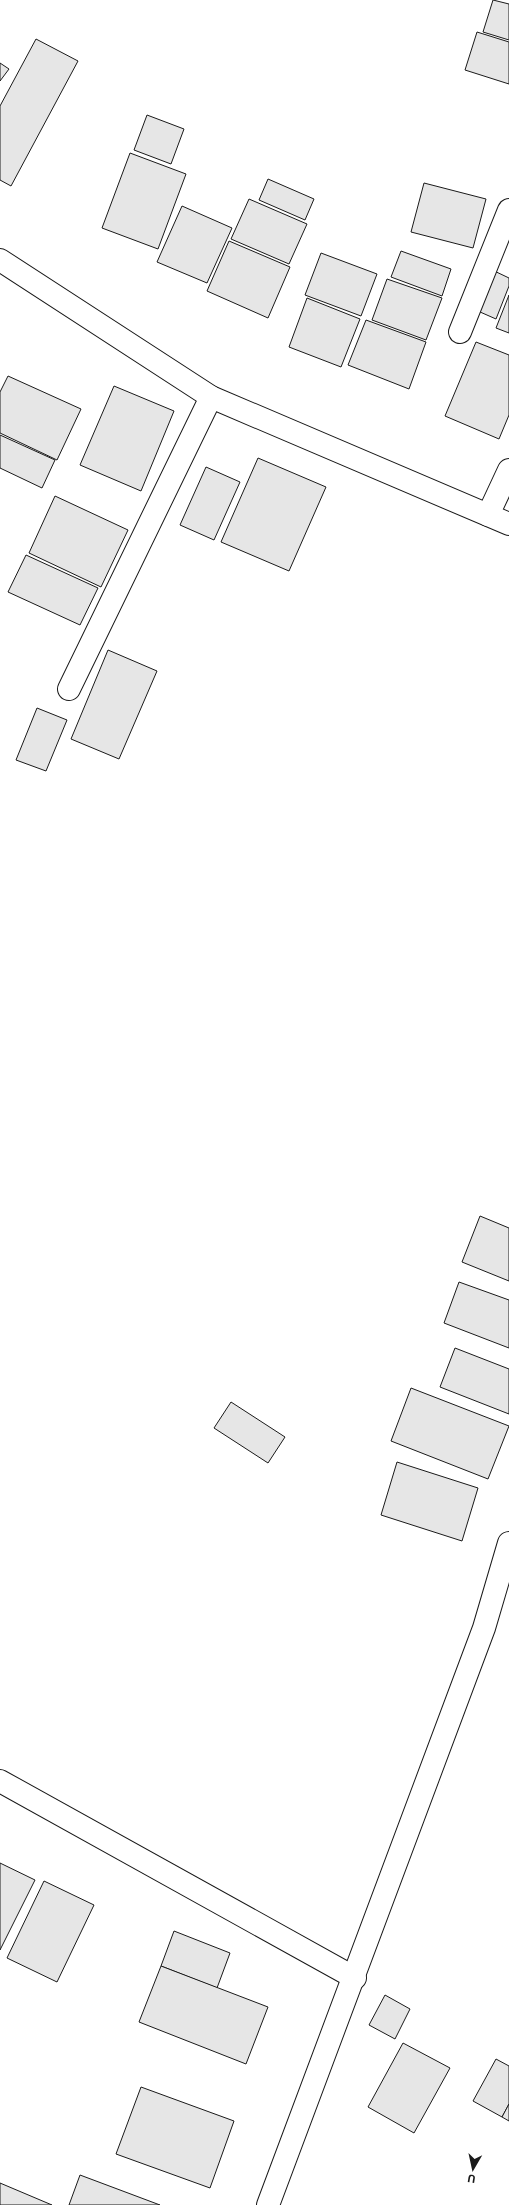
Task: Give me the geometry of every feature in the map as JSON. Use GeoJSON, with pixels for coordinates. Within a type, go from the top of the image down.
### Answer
{"type":"FeatureCollection","features":[{"type":"Feature","properties":{"kind":"street"},"geometry":{"type":"LineString","coordinates":[[460,332],[509,210]]}},
{"type":"Feature","properties":{"kind":"street"},"geometry":{"type":"LineString","coordinates":[[0,260],[211,398],[509,524]]}},
{"type":"Feature","properties":{"kind":"street"},"geometry":{"type":"LineString","coordinates":[[69,689],[211,398]]}},
{"type":"Feature","properties":{"kind":"street"},"geometry":{"type":"LineString","coordinates":[[488,515],[509,470]]}},
{"type":"Feature","properties":{"kind":"street"},"geometry":{"type":"LineString","coordinates":[[268,2205],[484,1628],[509,1543]]}},
{"type":"Feature","properties":{"kind":"street"},"geometry":{"type":"LineString","coordinates":[[0,1781],[354,1978]]}},
{"type":"Feature","properties":{"kind":"building"},"geometry":{"type":"Polygon","coordinates":[[[493,0],[509,4],[509,40],[483,32],[493,0]]]}},
{"type":"Feature","properties":{"kind":"building"},"geometry":{"type":"Polygon","coordinates":[[[477,32],[509,42],[509,84],[465,70],[477,32]]]}},
{"type":"Feature","properties":{"kind":"building"},"geometry":{"type":"Polygon","coordinates":[[[36,39],[78,61],[11,186],[0,180],[0,106],[36,39]]]}},
{"type":"Feature","properties":{"kind":"building"},"geometry":{"type":"Polygon","coordinates":[[[0,63],[9,69],[0,81],[0,63]]]}},
{"type":"Feature","properties":{"kind":"building"},"geometry":{"type":"Polygon","coordinates":[[[147,115],[184,129],[171,164],[134,150],[147,115]]]}},
{"type":"Feature","properties":{"kind":"building"},"geometry":{"type":"Polygon","coordinates":[[[130,153],[186,174],[158,249],[102,228],[130,153]]]}},
{"type":"Feature","properties":{"kind":"building"},"geometry":{"type":"Polygon","coordinates":[[[268,179],[314,199],[305,220],[259,200],[268,179]]]}},
{"type":"Feature","properties":{"kind":"building"},"geometry":{"type":"Polygon","coordinates":[[[424,183],[486,199],[473,248],[411,232],[424,183]]]}},
{"type":"Feature","properties":{"kind":"building"},"geometry":{"type":"Polygon","coordinates":[[[249,199],[307,224],[289,264],[231,239],[249,199]]]}},
{"type":"Feature","properties":{"kind":"building"},"geometry":{"type":"Polygon","coordinates":[[[182,206],[232,228],[207,283],[157,262],[182,206]]]}},
{"type":"Feature","properties":{"kind":"building"},"geometry":{"type":"Polygon","coordinates":[[[229,241],[290,267],[268,318],[207,291],[229,241]]]}},
{"type":"Feature","properties":{"kind":"building"},"geometry":{"type":"Polygon","coordinates":[[[401,251],[451,269],[442,296],[391,277],[401,251]]]}},
{"type":"Feature","properties":{"kind":"building"},"geometry":{"type":"Polygon","coordinates":[[[321,253],[377,274],[361,316],[305,295],[321,253]]]}},
{"type":"Feature","properties":{"kind":"building"},"geometry":{"type":"Polygon","coordinates":[[[488,268],[509,278],[509,286],[496,319],[471,308],[488,268]]]}},
{"type":"Feature","properties":{"kind":"building"},"geometry":{"type":"Polygon","coordinates":[[[387,279],[442,298],[426,340],[372,320],[387,279]]]}},
{"type":"Feature","properties":{"kind":"building"},"geometry":{"type":"Polygon","coordinates":[[[509,295],[509,333],[496,328],[509,295]]]}},
{"type":"Feature","properties":{"kind":"building"},"geometry":{"type":"Polygon","coordinates":[[[307,298],[360,319],[341,367],[289,347],[307,298]]]}},
{"type":"Feature","properties":{"kind":"building"},"geometry":{"type":"Polygon","coordinates":[[[366,320],[426,342],[409,389],[348,365],[366,320]]]}},
{"type":"Feature","properties":{"kind":"building"},"geometry":{"type":"Polygon","coordinates":[[[476,342],[509,355],[509,415],[499,439],[445,416],[476,342]]]}},
{"type":"Feature","properties":{"kind":"building"},"geometry":{"type":"Polygon","coordinates":[[[8,376],[81,409],[57,460],[0,433],[0,392],[8,376]]]}},
{"type":"Feature","properties":{"kind":"building"},"geometry":{"type":"Polygon","coordinates":[[[114,386],[174,411],[141,491],[80,465],[114,386]]]}},
{"type":"Feature","properties":{"kind":"building"},"geometry":{"type":"Polygon","coordinates":[[[0,435],[55,460],[42,488],[0,468],[0,435]]]}},
{"type":"Feature","properties":{"kind":"building"},"geometry":{"type":"Polygon","coordinates":[[[258,458],[326,487],[289,571],[221,542],[258,458]]]}},
{"type":"Feature","properties":{"kind":"building"},"geometry":{"type":"Polygon","coordinates":[[[206,467],[240,482],[214,540],[180,525],[206,467]]]}},
{"type":"Feature","properties":{"kind":"building"},"geometry":{"type":"Polygon","coordinates":[[[55,496],[128,530],[101,587],[29,553],[55,496]]]}},
{"type":"Feature","properties":{"kind":"building"},"geometry":{"type":"Polygon","coordinates":[[[26,555],[98,588],[80,625],[8,592],[26,555]]]}},
{"type":"Feature","properties":{"kind":"building"},"geometry":{"type":"Polygon","coordinates":[[[108,650],[157,671],[119,759],[71,739],[108,650]]]}},
{"type":"Feature","properties":{"kind":"building"},"geometry":{"type":"Polygon","coordinates":[[[37,708],[67,720],[46,771],[16,760],[37,708]]]}},
{"type":"Feature","properties":{"kind":"building"},"geometry":{"type":"Polygon","coordinates":[[[480,1216],[509,1228],[509,1281],[462,1262],[480,1216]]]}},
{"type":"Feature","properties":{"kind":"building"},"geometry":{"type":"Polygon","coordinates":[[[459,1282],[509,1300],[509,1348],[444,1323],[459,1282]]]}},
{"type":"Feature","properties":{"kind":"building"},"geometry":{"type":"Polygon","coordinates":[[[455,1348],[509,1369],[509,1414],[440,1387],[455,1348]]]}},
{"type":"Feature","properties":{"kind":"building"},"geometry":{"type":"Polygon","coordinates":[[[411,1388],[509,1426],[488,1479],[391,1441],[411,1388]]]}},
{"type":"Feature","properties":{"kind":"building"},"geometry":{"type":"Polygon","coordinates":[[[231,1402],[285,1437],[268,1463],[214,1428],[231,1402]]]}},
{"type":"Feature","properties":{"kind":"building"},"geometry":{"type":"Polygon","coordinates":[[[397,1462],[478,1488],[462,1541],[381,1515],[397,1462]]]}},
{"type":"Feature","properties":{"kind":"building"},"geometry":{"type":"Polygon","coordinates":[[[0,1863],[35,1880],[0,1950],[0,1863]]]}},
{"type":"Feature","properties":{"kind":"building"},"geometry":{"type":"Polygon","coordinates":[[[44,1881],[94,1905],[57,1982],[7,1958],[44,1881]]]}},
{"type":"Feature","properties":{"kind":"building"},"geometry":{"type":"Polygon","coordinates":[[[174,1931],[230,1953],[217,1988],[161,1966],[174,1931]]]}},
{"type":"Feature","properties":{"kind":"building"},"geometry":{"type":"Polygon","coordinates":[[[161,1966],[268,2007],[246,2064],[139,2022],[161,1966]]]}},
{"type":"Feature","properties":{"kind":"building"},"geometry":{"type":"Polygon","coordinates":[[[385,1995],[410,2009],[395,2039],[369,2025],[385,1995]]]}},
{"type":"Feature","properties":{"kind":"building"},"geometry":{"type":"Polygon","coordinates":[[[403,2043],[450,2068],[414,2133],[368,2107],[403,2043]]]}},
{"type":"Feature","properties":{"kind":"building"},"geometry":{"type":"Polygon","coordinates":[[[496,2059],[509,2066],[509,2104],[502,2117],[473,2101],[496,2059]]]}},
{"type":"Feature","properties":{"kind":"building"},"geometry":{"type":"Polygon","coordinates":[[[141,2087],[234,2121],[210,2188],[116,2154],[141,2087]]]}},
{"type":"Feature","properties":{"kind":"building"},"geometry":{"type":"Polygon","coordinates":[[[509,2104],[509,2121],[502,2117],[509,2104]]]}},
{"type":"Feature","properties":{"kind":"building"},"geometry":{"type":"Polygon","coordinates":[[[80,2175],[160,2205],[69,2205],[80,2175]]]}},
{"type":"Feature","properties":{"kind":"building"},"geometry":{"type":"Polygon","coordinates":[[[0,2183],[52,2205],[0,2205],[0,2183]]]}}]}
